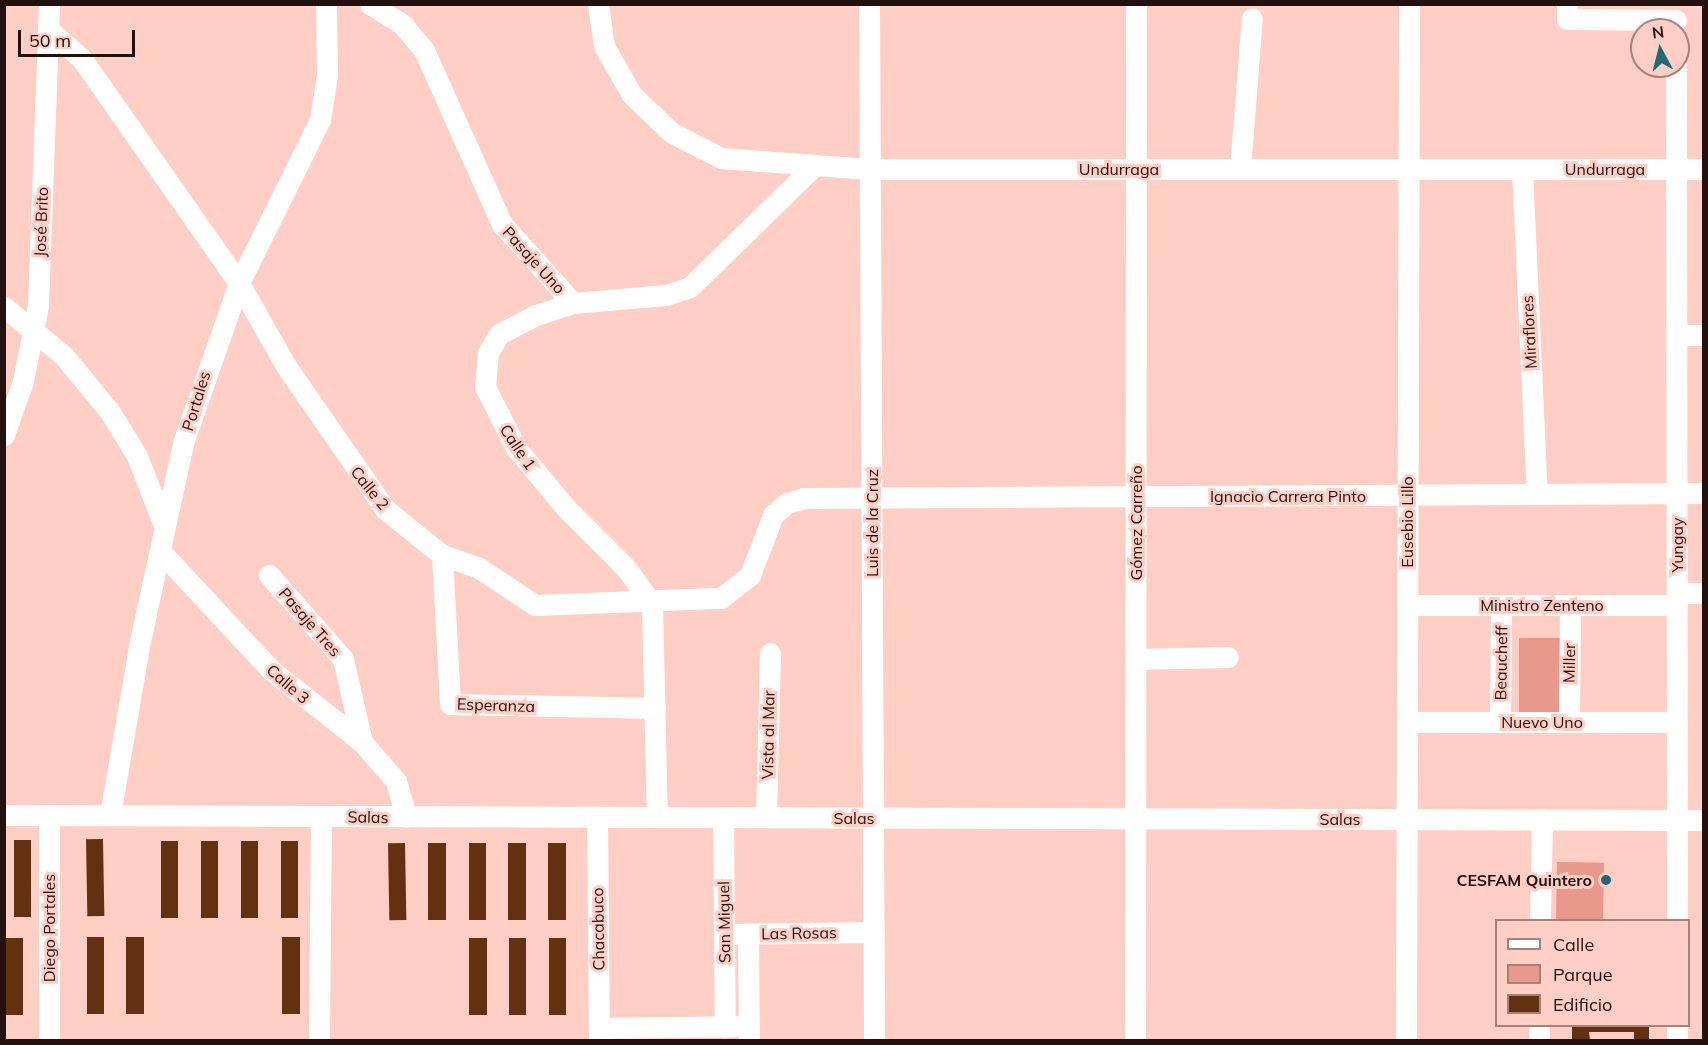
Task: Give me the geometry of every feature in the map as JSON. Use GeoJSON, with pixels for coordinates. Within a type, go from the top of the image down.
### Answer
{"type":"FeatureCollection","features":[{"type":"Feature","properties":{"kind":"street","name":"José Brito"},"geometry":{"type":"LineString","coordinates":[[4,435],[34,330],[49,4]]}},
{"type":"Feature","properties":{"kind":"street","name":"Portales"},"geometry":{"type":"LineString","coordinates":[[110,815],[140,641],[197,396],[239,283],[320,120],[326,83],[326,4]]}},
{"type":"Feature","properties":{"kind":"street","name":"Pasaje Uno"},"geometry":{"type":"LineString","coordinates":[[370,4],[402,24],[424,50],[502,224],[573,303],[666,295],[690,286],[812,168]]}},
{"type":"Feature","properties":{"kind":"street","name":"Undurraga"},"geometry":{"type":"LineString","coordinates":[[598,4],[598,28],[621,80],[672,133],[721,158],[812,168],[870,170],[1704,169]]}},
{"type":"Feature","properties":{"kind":"street","name":"Luis de la Cruz"},"geometry":{"type":"LineString","coordinates":[[869,4],[874,1041]]}},
{"type":"Feature","properties":{"kind":"street","name":"Gómez Carreño"},"geometry":{"type":"LineString","coordinates":[[1135,1041],[1136,4]]}},
{"type":"Feature","properties":{"kind":"street","name":"Eusebio Lillo"},"geometry":{"type":"LineString","coordinates":[[1406,1041],[1409,4]]}},
{"type":"Feature","properties":{"kind":"street"},"geometry":{"type":"LineString","coordinates":[[1567,4],[1568,19],[1630,18]]}},
{"type":"Feature","properties":{"kind":"street"},"geometry":{"type":"LineString","coordinates":[[1240,169],[1252,18]]}},
{"type":"Feature","properties":{"kind":"street","name":"Calle 2"},"geometry":{"type":"LineString","coordinates":[[48,29],[82,59],[239,283],[286,366],[348,461],[385,509],[442,555],[479,568],[535,605],[711,601],[738,588],[755,567],[773,515],[787,503],[804,498],[872,499]]}},
{"type":"Feature","properties":{"kind":"street","name":"Yungay"},"geometry":{"type":"LineString","coordinates":[[1676,78],[1677,919]]}},
{"type":"Feature","properties":{"kind":"street","name":"Miraflores"},"geometry":{"type":"LineString","coordinates":[[1521,169],[1537,494]]}},
{"type":"Feature","properties":{"kind":"street","name":"Calle 1"},"geometry":{"type":"LineString","coordinates":[[573,303],[536,315],[499,334],[485,363],[484,387],[516,448],[566,508],[626,568],[651,604]]}},
{"type":"Feature","properties":{"kind":"street"},"geometry":{"type":"LineString","coordinates":[[4,307],[34,330],[76,368],[115,419],[148,480],[165,529]]}},
{"type":"Feature","properties":{"kind":"street"},"geometry":{"type":"LineString","coordinates":[[1677,335],[1704,335]]}},
{"type":"Feature","properties":{"kind":"street","name":"Ignacio Carrera Pinto"},"geometry":{"type":"LineString","coordinates":[[872,499],[1704,493]]}},
{"type":"Feature","properties":{"kind":"street","name":"Calle 3"},"geometry":{"type":"LineString","coordinates":[[161,552],[271,670],[362,742],[396,781],[406,817]]}},
{"type":"Feature","properties":{"kind":"street","name":"Esperanza"},"geometry":{"type":"LineString","coordinates":[[442,555],[450,704],[655,708]]}},
{"type":"Feature","properties":{"kind":"street","name":"Pasaje Tres"},"geometry":{"type":"LineString","coordinates":[[269,575],[343,659],[362,742]]}},
{"type":"Feature","properties":{"kind":"street","name":"Ministro Zenteno"},"geometry":{"type":"LineString","coordinates":[[1407,605],[1570,605],[1677,599],[1704,593]]}},
{"type":"Feature","properties":{"kind":"street"},"geometry":{"type":"LineString","coordinates":[[651,604],[657,817]]}},
{"type":"Feature","properties":{"kind":"street","name":"Beaucheff"},"geometry":{"type":"LineString","coordinates":[[1500,722],[1501,605]]}},
{"type":"Feature","properties":{"kind":"street","name":"Miller"},"geometry":{"type":"LineString","coordinates":[[1569,722],[1570,605]]}},
{"type":"Feature","properties":{"kind":"street","name":"Vista al Mar"},"geometry":{"type":"LineString","coordinates":[[766,817],[770,653]]}},
{"type":"Feature","properties":{"kind":"street"},"geometry":{"type":"LineString","coordinates":[[1136,659],[1228,657]]}},
{"type":"Feature","properties":{"kind":"street","name":"Nuevo Uno"},"geometry":{"type":"LineString","coordinates":[[1407,722],[1677,722]]}},
{"type":"Feature","properties":{"kind":"street","name":"Salas"},"geometry":{"type":"LineString","coordinates":[[4,815],[1704,820]]}},
{"type":"Feature","properties":{"kind":"street","name":"Diego Portales"},"geometry":{"type":"LineString","coordinates":[[49,815],[49,1041]]}},
{"type":"Feature","properties":{"kind":"street"},"geometry":{"type":"LineString","coordinates":[[319,1041],[321,816]]}},
{"type":"Feature","properties":{"kind":"street","name":"Chacabuco"},"geometry":{"type":"LineString","coordinates":[[597,817],[599,1034]]}},
{"type":"Feature","properties":{"kind":"street","name":"San Miguel"},"geometry":{"type":"LineString","coordinates":[[723,817],[725,1027]]}},
{"type":"Feature","properties":{"kind":"street"},"geometry":{"type":"LineString","coordinates":[[1540,919],[1542,819]]}},
{"type":"Feature","properties":{"kind":"street","name":"Las Rosas"},"geometry":{"type":"LineString","coordinates":[[724,934],[873,932]]}},
{"type":"Feature","properties":{"kind":"street","name":"San Miguel"},"geometry":{"type":"LineString","coordinates":[[748,934],[749,1033]]}},
{"type":"Feature","properties":{"kind":"street"},"geometry":{"type":"LineString","coordinates":[[599,1034],[725,1027],[749,1033]]}},
{"type":"Feature","properties":{"kind":"green space"},"geometry":{"type":"Polygon","coordinates":[[[1519,638],[1565,638],[1565,712],[1519,712],[1519,638]]]}},
{"type":"Feature","properties":{"kind":"green space"},"geometry":{"type":"Polygon","coordinates":[[[1557,862],[1604,863],[1603,919],[1556,919],[1557,862]]]}},
{"type":"Feature","properties":{"kind":"building"},"geometry":{"type":"Polygon","coordinates":[[[86,839],[103,839],[104,916],[87,916],[86,839]]]}},
{"type":"Feature","properties":{"kind":"building"},"geometry":{"type":"Polygon","coordinates":[[[14,840],[31,840],[31,917],[14,917],[14,840]]]}},
{"type":"Feature","properties":{"kind":"building"},"geometry":{"type":"Polygon","coordinates":[[[161,841],[178,841],[178,918],[161,918],[161,841]]]}},
{"type":"Feature","properties":{"kind":"building"},"geometry":{"type":"Polygon","coordinates":[[[201,841],[218,841],[218,918],[201,918],[201,841]]]}},
{"type":"Feature","properties":{"kind":"building"},"geometry":{"type":"Polygon","coordinates":[[[241,841],[258,841],[258,918],[241,918],[241,841]]]}},
{"type":"Feature","properties":{"kind":"building"},"geometry":{"type":"Polygon","coordinates":[[[281,841],[298,841],[298,918],[281,918],[281,841]]]}},
{"type":"Feature","properties":{"kind":"building"},"geometry":{"type":"Polygon","coordinates":[[[388,843],[405,843],[406,920],[389,920],[388,843]]]}},
{"type":"Feature","properties":{"kind":"building"},"geometry":{"type":"Polygon","coordinates":[[[428,843],[446,843],[446,920],[428,920],[428,843]]]}},
{"type":"Feature","properties":{"kind":"building"},"geometry":{"type":"Polygon","coordinates":[[[469,843],[486,843],[486,920],[469,920],[469,843]]]}},
{"type":"Feature","properties":{"kind":"building"},"geometry":{"type":"Polygon","coordinates":[[[508,843],[526,843],[526,920],[508,920],[508,843]]]}},
{"type":"Feature","properties":{"kind":"building"},"geometry":{"type":"Polygon","coordinates":[[[548,843],[566,843],[566,920],[548,920],[548,843]]]}},
{"type":"Feature","properties":{"kind":"building"},"geometry":{"type":"Polygon","coordinates":[[[87,937],[104,937],[104,1014],[87,1014],[87,937]]]}},
{"type":"Feature","properties":{"kind":"building"},"geometry":{"type":"Polygon","coordinates":[[[126,937],[144,937],[144,1014],[126,1014],[126,937]]]}},
{"type":"Feature","properties":{"kind":"building"},"geometry":{"type":"Polygon","coordinates":[[[282,937],[300,937],[300,1014],[282,1014],[282,937]]]}},
{"type":"Feature","properties":{"kind":"building"},"geometry":{"type":"Polygon","coordinates":[[[6,938],[23,938],[23,1015],[6,1015],[6,938]]]}},
{"type":"Feature","properties":{"kind":"building"},"geometry":{"type":"Polygon","coordinates":[[[469,938],[487,938],[487,1015],[469,1015],[469,938]]]}},
{"type":"Feature","properties":{"kind":"building"},"geometry":{"type":"Polygon","coordinates":[[[509,938],[526,938],[526,1015],[509,1015],[509,938]]]}},
{"type":"Feature","properties":{"kind":"building"},"geometry":{"type":"Polygon","coordinates":[[[549,938],[566,938],[566,1015],[549,1015],[549,938]]]}},
{"type":"Feature","properties":{"kind":"building"},"geometry":{"type":"Polygon","coordinates":[[[1572,1027],[1649,1027],[1649,1040],[1634,1040],[1634,1032],[1589,1032],[1590,1040],[1572,1040],[1572,1027]]]}},
{"type":"Feature","properties":{"kind":"place","name":"CESFAM Quintero"},"geometry":{"type":"Point","coordinates":[1606,880]}}]}
